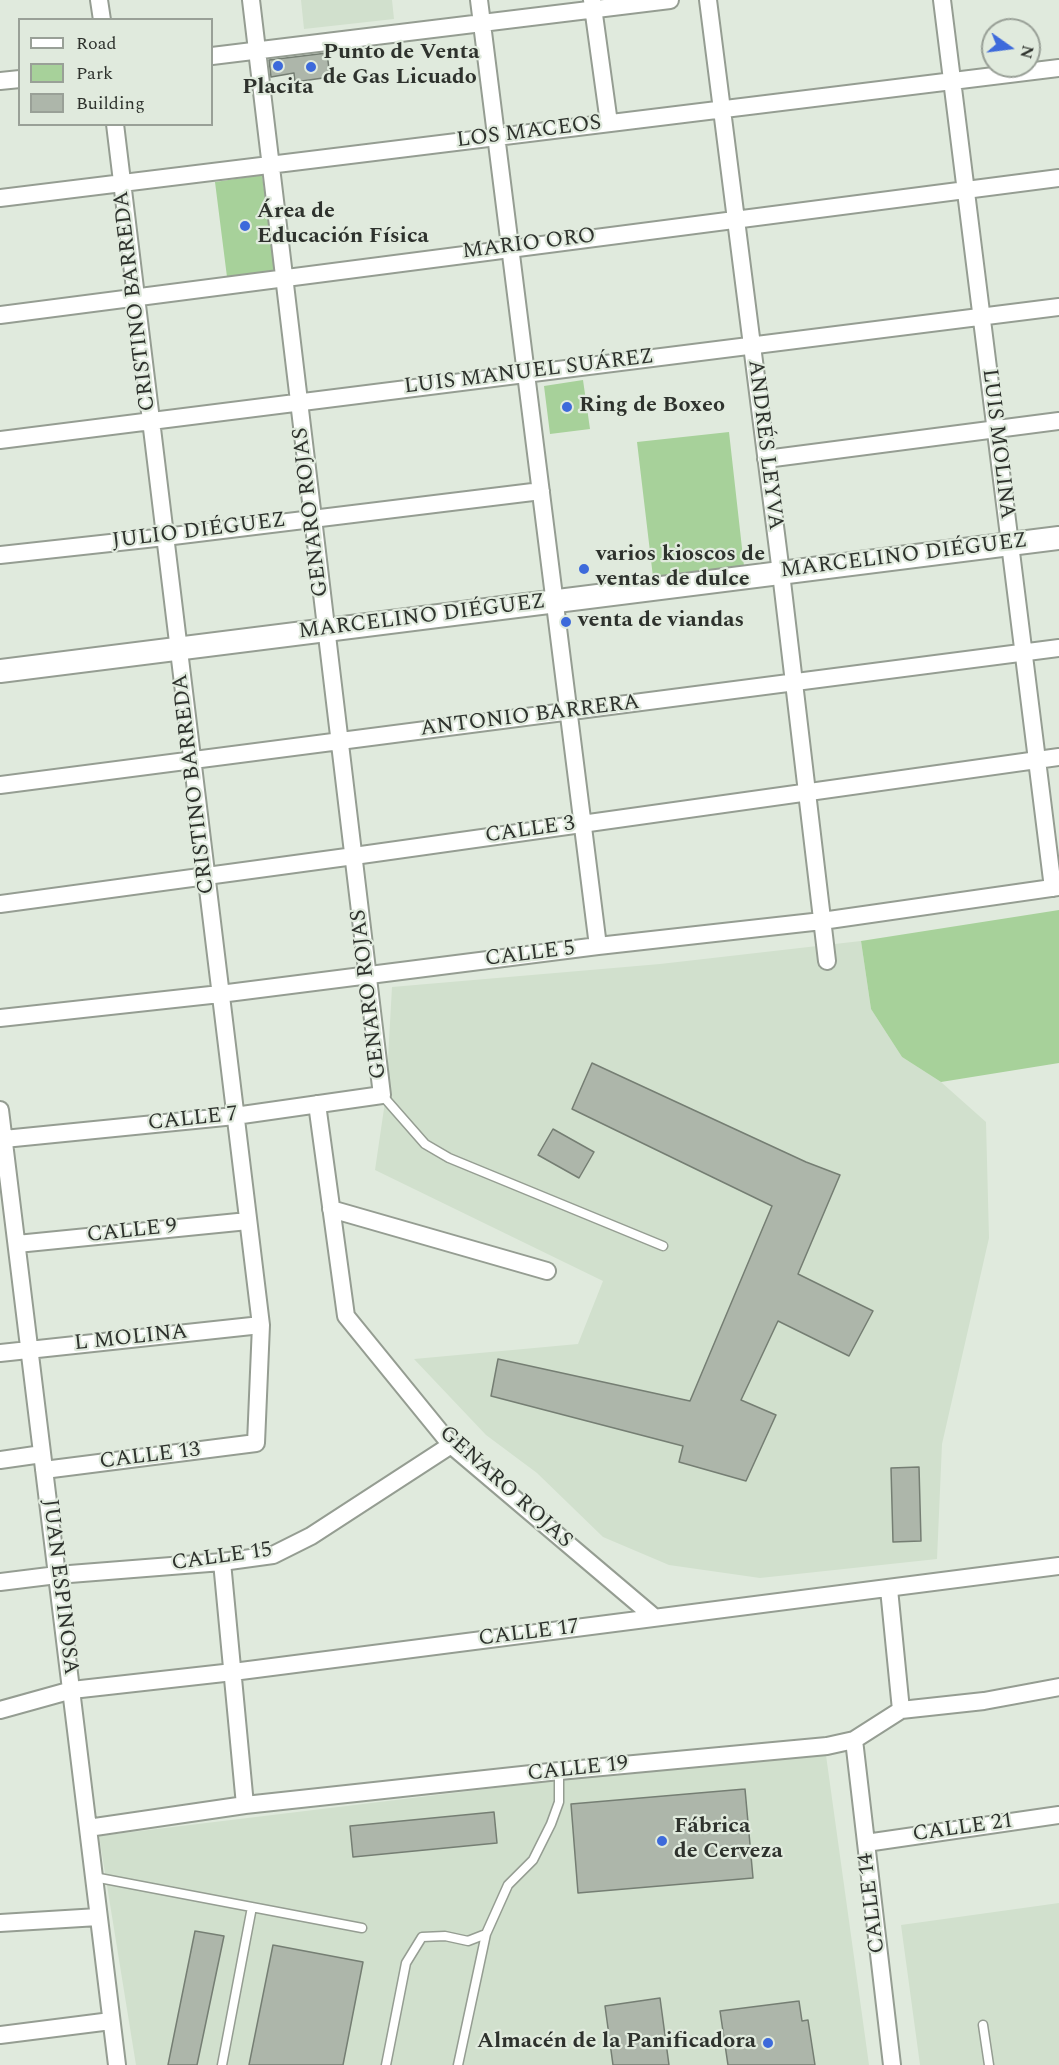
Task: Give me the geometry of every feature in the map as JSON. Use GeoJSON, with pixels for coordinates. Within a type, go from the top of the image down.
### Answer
{"type":"FeatureCollection","features":[{"type":"Feature","properties":{"kind":"street"},"geometry":{"type":"LineString","coordinates":[[99,0],[102,18]]}},
{"type":"Feature","properties":{"kind":"street","name":"GENARO ROJAS"},"geometry":{"type":"LineString","coordinates":[[251,0],[382,1095]]}},
{"type":"Feature","properties":{"kind":"street"},"geometry":{"type":"LineString","coordinates":[[479,0],[598,946]]}},
{"type":"Feature","properties":{"kind":"street"},"geometry":{"type":"LineString","coordinates":[[213,56],[482,23],[593,5],[670,0]]}},
{"type":"Feature","properties":{"kind":"street","name":"ANDRÉS LEYVA"},"geometry":{"type":"LineString","coordinates":[[708,0],[781,573],[827,961]]}},
{"type":"Feature","properties":{"kind":"street","name":"LUIS MOLINA"},"geometry":{"type":"LineString","coordinates":[[942,0],[1036,760],[1056,888]]}},
{"type":"Feature","properties":{"kind":"street"},"geometry":{"type":"LineString","coordinates":[[593,5],[609,123]]}},
{"type":"Feature","properties":{"kind":"street","name":"LOS MACEOS"},"geometry":{"type":"LineString","coordinates":[[0,198],[1059,68]]}},
{"type":"Feature","properties":{"kind":"street"},"geometry":{"type":"LineString","coordinates":[[0,81],[18,79]]}},
{"type":"Feature","properties":{"kind":"street","name":"CRISTINO BARREDA"},"geometry":{"type":"LineString","coordinates":[[115,126],[261,1325],[255,1443]]}},
{"type":"Feature","properties":{"kind":"street","name":"MARIO ORO"},"geometry":{"type":"LineString","coordinates":[[0,315],[1059,178]]}},
{"type":"Feature","properties":{"kind":"street","name":"LUIS MANUEL SUÁREZ"},"geometry":{"type":"LineString","coordinates":[[0,440],[1059,307]]}},
{"type":"Feature","properties":{"kind":"street"},"geometry":{"type":"LineString","coordinates":[[766,459],[1059,421]]}},
{"type":"Feature","properties":{"kind":"street","name":"JULIO DIÉGUEZ"},"geometry":{"type":"LineString","coordinates":[[0,555],[541,491]]}},
{"type":"Feature","properties":{"kind":"street","name":"MARCELINO DIÉGUEZ"},"geometry":{"type":"LineString","coordinates":[[0,671],[1059,538]]}},
{"type":"Feature","properties":{"kind":"street","name":"ANTONIO BARRERA"},"geometry":{"type":"LineString","coordinates":[[0,786],[1059,648]]}},
{"type":"Feature","properties":{"kind":"street","name":"CALLE 3"},"geometry":{"type":"LineString","coordinates":[[0,904],[1059,757]]}},
{"type":"Feature","properties":{"kind":"street","name":"CALLE 5"},"geometry":{"type":"LineString","coordinates":[[0,1018],[220,994],[598,946],[822,921],[1056,888]]}},
{"type":"Feature","properties":{"kind":"street","name":"CALLE 7"},"geometry":{"type":"LineString","coordinates":[[4,1139],[236,1116],[382,1095]]}},
{"type":"Feature","properties":{"kind":"street","name":"GENARO ROJAS"},"geometry":{"type":"LineString","coordinates":[[317,1104],[346,1316],[451,1445],[654,1617]]}},
{"type":"Feature","properties":{"kind":"street","name":"JUAN ESPINOSA"},"geometry":{"type":"LineString","coordinates":[[0,1110],[117,2065]]}},
{"type":"Feature","properties":{"kind":"street"},"geometry":{"type":"LineString","coordinates":[[332,1209],[547,1271]]}},
{"type":"Feature","properties":{"kind":"street","name":"CALLE 9"},"geometry":{"type":"LineString","coordinates":[[17,1244],[248,1221]]}},
{"type":"Feature","properties":{"kind":"street","name":"L MOLINA"},"geometry":{"type":"LineString","coordinates":[[0,1353],[261,1325]]}},
{"type":"Feature","properties":{"kind":"street","name":"CALLE 13"},"geometry":{"type":"LineString","coordinates":[[0,1460],[43,1462],[255,1443]]}},
{"type":"Feature","properties":{"kind":"street","name":"CALLE 15"},"geometry":{"type":"LineString","coordinates":[[0,1582],[57,1575],[222,1562],[273,1555],[311,1536],[451,1445]]}},
{"type":"Feature","properties":{"kind":"street"},"geometry":{"type":"LineString","coordinates":[[222,1562],[245,1805]]}},
{"type":"Feature","properties":{"kind":"street","name":"CALLE 17"},"geometry":{"type":"LineString","coordinates":[[0,1710],[72,1690],[233,1672],[1059,1566]]}},
{"type":"Feature","properties":{"kind":"street"},"geometry":{"type":"LineString","coordinates":[[889,1589],[901,1710]]}},
{"type":"Feature","properties":{"kind":"street","name":"CALLE 19"},"geometry":{"type":"LineString","coordinates":[[88,1828],[245,1805],[559,1771],[827,1746],[854,1740],[901,1710],[984,1701],[1059,1687]]}},
{"type":"Feature","properties":{"kind":"street","name":"CALLE 14"},"geometry":{"type":"LineString","coordinates":[[854,1740],[892,2065]]}},
{"type":"Feature","properties":{"kind":"street","name":"CALLE 21"},"geometry":{"type":"LineString","coordinates":[[866,1843],[1059,1815]]}},
{"type":"Feature","properties":{"kind":"street"},"geometry":{"type":"LineString","coordinates":[[0,1923],[98,1917]]}},
{"type":"Feature","properties":{"kind":"street"},"geometry":{"type":"LineString","coordinates":[[0,2034],[111,2021]]}},
{"type":"Feature","properties":{"kind":"lane"},"geometry":{"type":"LineString","coordinates":[[382,1095],[425,1144],[449,1158],[663,1246]]}},
{"type":"Feature","properties":{"kind":"lane"},"geometry":{"type":"LineString","coordinates":[[458,2065],[486,1934],[508,1885],[533,1860],[551,1824],[559,1802],[559,1771]]}},
{"type":"Feature","properties":{"kind":"lane"},"geometry":{"type":"LineString","coordinates":[[94,1877],[362,1928]]}},
{"type":"Feature","properties":{"kind":"lane"},"geometry":{"type":"LineString","coordinates":[[222,2065],[252,1906]]}},
{"type":"Feature","properties":{"kind":"lane"},"geometry":{"type":"LineString","coordinates":[[386,2065],[406,1963],[422,1937],[445,1935],[468,1941],[486,1934]]}},
{"type":"Feature","properties":{"kind":"lane"},"geometry":{"type":"LineString","coordinates":[[983,2025],[989,2065]]}},
{"type":"Feature","properties":{"kind":"shaded area"},"geometry":{"type":"Polygon","coordinates":[[[301,0],[392,0],[394,19],[304,29],[301,0]]]}},
{"type":"Feature","properties":{"kind":"shaded area"},"geometry":{"type":"Polygon","coordinates":[[[861,941],[871,1009],[902,1057],[941,1082],[986,1122],[989,1238],[942,1444],[937,1559],[760,1578],[669,1565],[603,1537],[537,1473],[486,1435],[414,1359],[578,1344],[603,1281],[375,1170],[386,1095],[392,987],[660,964],[861,941]]]}},
{"type":"Feature","properties":{"kind":"shaded area"},"geometry":{"type":"Polygon","coordinates":[[[825,1748],[869,2065],[136,2065],[99,1836],[825,1748]]]}},
{"type":"Feature","properties":{"kind":"shaded area"},"geometry":{"type":"Polygon","coordinates":[[[1059,1903],[1059,2065],[920,2065],[901,1925],[1059,1903]]]}},
{"type":"Feature","properties":{"kind":"green space","name":"Área de Educación Física"},"geometry":{"type":"Polygon","coordinates":[[[262,175],[275,270],[227,277],[215,182],[262,175]]]}},
{"type":"Feature","properties":{"kind":"green space","name":"Ring de Boxeo"},"geometry":{"type":"Polygon","coordinates":[[[583,380],[590,429],[550,434],[544,386],[583,380]]]}},
{"type":"Feature","properties":{"kind":"green space"},"geometry":{"type":"Polygon","coordinates":[[[729,432],[744,566],[653,577],[637,442],[729,432]]]}},
{"type":"Feature","properties":{"kind":"green space"},"geometry":{"type":"Polygon","coordinates":[[[1059,910],[1059,1063],[941,1082],[902,1057],[871,1009],[861,941],[1059,910]]]}},
{"type":"Feature","properties":{"kind":"building","name":"Punto de Venta de Gas Licuado"},"geometry":{"type":"Polygon","coordinates":[[[327,53],[330,77],[295,82],[294,73],[271,77],[269,60],[327,53]]]}},
{"type":"Feature","properties":{"kind":"building"},"geometry":{"type":"Polygon","coordinates":[[[592,1063],[806,1162],[840,1175],[798,1274],[873,1311],[849,1356],[778,1321],[741,1400],[776,1415],[746,1481],[679,1462],[683,1446],[491,1396],[498,1359],[690,1401],[772,1206],[572,1109],[592,1063]]]}},
{"type":"Feature","properties":{"kind":"building"},"geometry":{"type":"Polygon","coordinates":[[[553,1129],[594,1152],[579,1178],[538,1155],[553,1129]]]}},
{"type":"Feature","properties":{"kind":"building"},"geometry":{"type":"Polygon","coordinates":[[[919,1467],[921,1541],[893,1542],[891,1468],[919,1467]]]}},
{"type":"Feature","properties":{"kind":"building","name":"Fábrica de Cerveza"},"geometry":{"type":"Polygon","coordinates":[[[745,1789],[753,1878],[578,1893],[571,1804],[745,1789]]]}},
{"type":"Feature","properties":{"kind":"building"},"geometry":{"type":"Polygon","coordinates":[[[494,1812],[497,1843],[353,1857],[350,1826],[494,1812]]]}},
{"type":"Feature","properties":{"kind":"building"},"geometry":{"type":"Polygon","coordinates":[[[195,1931],[224,1936],[197,2065],[168,2065],[195,1931]]]}},
{"type":"Feature","properties":{"kind":"building"},"geometry":{"type":"Polygon","coordinates":[[[273,1945],[363,1962],[343,2065],[249,2065],[273,1945]]]}},
{"type":"Feature","properties":{"kind":"building"},"geometry":{"type":"Polygon","coordinates":[[[660,1998],[669,2065],[613,2065],[605,2006],[660,1998]]]}},
{"type":"Feature","properties":{"kind":"building","name":"Almacén de la Panificadora"},"geometry":{"type":"Polygon","coordinates":[[[799,2001],[802,2021],[808,2020],[815,2065],[728,2065],[720,2011],[799,2001]]]}},
{"type":"Feature","properties":{"kind":"place","name":"Placita"},"geometry":{"type":"Point","coordinates":[278,66]}},
{"type":"Feature","properties":{"kind":"place","name":"Punto de Venta de Gas Licuado"},"geometry":{"type":"Point","coordinates":[311,67]}},
{"type":"Feature","properties":{"kind":"place","name":"Área de Educación Física"},"geometry":{"type":"Point","coordinates":[245,226]}},
{"type":"Feature","properties":{"kind":"place","name":"Ring de Boxeo"},"geometry":{"type":"Point","coordinates":[567,407]}},
{"type":"Feature","properties":{"kind":"place","name":"varios kioscos de ventas de dulce"},"geometry":{"type":"Point","coordinates":[584,569]}},
{"type":"Feature","properties":{"kind":"place","name":"venta de viandas"},"geometry":{"type":"Point","coordinates":[566,622]}},
{"type":"Feature","properties":{"kind":"place","name":"Fábrica de Cerveza"},"geometry":{"type":"Point","coordinates":[662,1841]}},
{"type":"Feature","properties":{"kind":"place","name":"Almacén de la Panificadora"},"geometry":{"type":"Point","coordinates":[768,2043]}}]}
